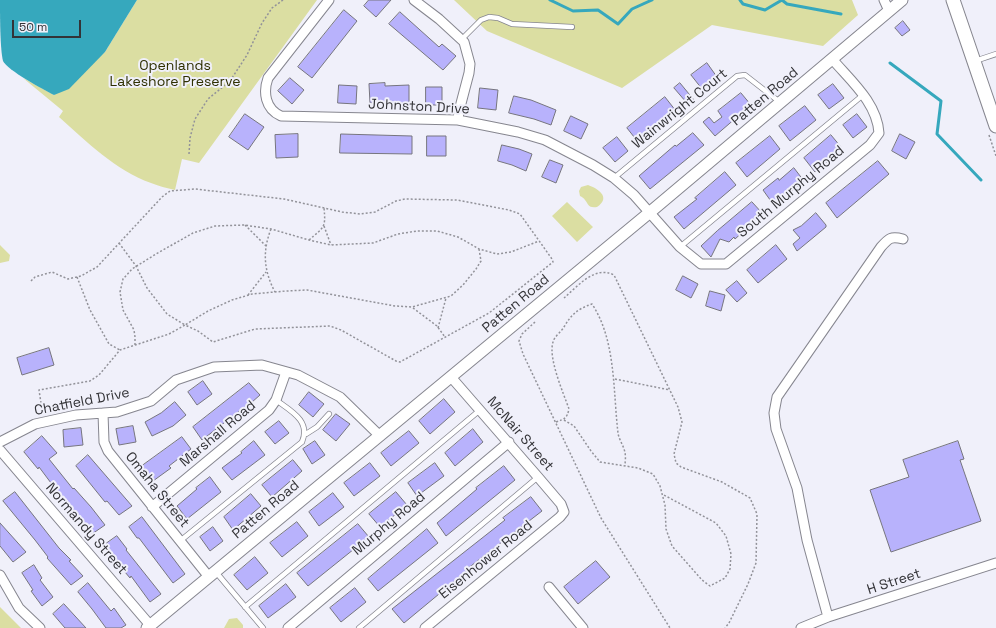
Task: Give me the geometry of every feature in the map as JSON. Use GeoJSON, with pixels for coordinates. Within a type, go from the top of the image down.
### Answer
{"type":"FeatureCollection","features":[{"type":"Feature","properties":{"kind":"main road"},"geometry":{"type":"LineString","coordinates":[[953,0],[996,126]]}},
{"type":"Feature","properties":{"kind":"street","name":"Johnston Drive"},"geometry":{"type":"LineString","coordinates":[[329,0],[268,78],[265,92],[266,99],[270,108],[276,114],[281,116],[458,120],[518,132],[545,140],[593,164],[614,178],[634,195],[649,212]]}},
{"type":"Feature","properties":{"kind":"street"},"geometry":{"type":"LineString","coordinates":[[414,0],[439,19],[464,42],[470,64],[458,120]]}},
{"type":"Feature","properties":{"kind":"street"},"geometry":{"type":"LineString","coordinates":[[884,0],[889,11]]}},
{"type":"Feature","properties":{"kind":"street","name":"Patten Road"},"geometry":{"type":"LineString","coordinates":[[148,627],[833,60],[902,0]]}},
{"type":"Feature","properties":{"kind":"street","name":"South Murphy Road"},"geometry":{"type":"LineString","coordinates":[[649,212],[680,247],[701,264],[726,264],[870,145],[879,133],[878,123],[873,110],[863,95],[833,60]]}},
{"type":"Feature","properties":{"kind":"street"},"geometry":{"type":"LineString","coordinates":[[828,617],[807,540],[797,488],[776,429],[774,413],[777,397],[880,247],[887,240],[895,237],[903,239]]}},
{"type":"Feature","properties":{"kind":"street","name":"Chatfield Drive"},"geometry":{"type":"LineString","coordinates":[[0,442],[35,424],[76,415],[117,412],[151,401],[176,380],[214,367],[262,365],[298,375],[340,397],[380,436]]}},
{"type":"Feature","properties":{"kind":"street","name":"Marshall Road"},"geometry":{"type":"LineString","coordinates":[[152,507],[269,410],[276,400],[286,372]]}},
{"type":"Feature","properties":{"kind":"street","name":"McNair Street"},"geometry":{"type":"LineString","coordinates":[[451,377],[509,442],[561,504],[564,512]]}},
{"type":"Feature","properties":{"kind":"street","name":"Omaha Street"},"geometry":{"type":"LineString","coordinates":[[103,413],[104,442],[108,451],[180,541],[212,574]]}},
{"type":"Feature","properties":{"kind":"street","name":"Murphy Road"},"geometry":{"type":"LineString","coordinates":[[288,628],[509,442]]}},
{"type":"Feature","properties":{"kind":"street","name":"Normandy Street"},"geometry":{"type":"LineString","coordinates":[[0,450],[148,627]]}},
{"type":"Feature","properties":{"kind":"street","name":"Eisenhower Road"},"geometry":{"type":"LineString","coordinates":[[425,628],[560,517],[564,512]]}},
{"type":"Feature","properties":{"kind":"street","name":"H Street"},"geometry":{"type":"LineString","coordinates":[[801,628],[828,617],[996,563]]}},
{"type":"Feature","properties":{"kind":"street"},"geometry":{"type":"LineString","coordinates":[[0,575],[19,608],[40,628]]}},
{"type":"Feature","properties":{"kind":"street"},"geometry":{"type":"LineString","coordinates":[[549,587],[580,627]]}},
{"type":"Feature","properties":{"kind":"lane"},"geometry":{"type":"LineString","coordinates":[[462,40],[481,20],[489,17],[498,18],[512,24],[572,27]]}},
{"type":"Feature","properties":{"kind":"lane"},"geometry":{"type":"LineString","coordinates":[[974,61],[996,54]]}},
{"type":"Feature","properties":{"kind":"lane","name":"Wainwright Court"},"geometry":{"type":"LineString","coordinates":[[614,178],[737,76],[745,76],[781,103]]}},
{"type":"Feature","properties":{"kind":"lane"},"geometry":{"type":"LineString","coordinates":[[680,247],[863,95]]}},
{"type":"Feature","properties":{"kind":"lane"},"geometry":{"type":"LineString","coordinates":[[276,400],[297,417],[304,425],[306,434]]}},
{"type":"Feature","properties":{"kind":"lane"},"geometry":{"type":"LineString","coordinates":[[245,607],[480,409]]}},
{"type":"Feature","properties":{"kind":"lane"},"geometry":{"type":"LineString","coordinates":[[180,541],[302,442],[306,434],[317,427],[329,414]]}},
{"type":"Feature","properties":{"kind":"lane"},"geometry":{"type":"LineString","coordinates":[[359,628],[538,477]]}},
{"type":"Feature","properties":{"kind":"lane"},"geometry":{"type":"LineString","coordinates":[[212,574],[245,607],[263,628]]}},
{"type":"Feature","properties":{"kind":"path"},"geometry":{"type":"LineString","coordinates":[[189,154],[190,138],[195,119],[208,99],[230,81],[248,55],[272,8],[283,0]]}},
{"type":"Feature","properties":{"kind":"path"},"geometry":{"type":"LineString","coordinates":[[32,281],[35,277],[52,272],[68,279],[81,276],[97,266],[162,197],[170,191],[195,189],[284,199],[342,212],[360,214],[375,212],[396,201],[405,199],[441,201],[457,200],[509,210],[520,214],[553,262],[488,313],[400,362],[341,330],[330,326],[255,329],[213,342],[198,331],[167,314],[147,288],[136,266],[119,243]]}},
{"type":"Feature","properties":{"kind":"path"},"geometry":{"type":"LineString","coordinates":[[309,240],[324,226],[326,222],[324,208]]}},
{"type":"Feature","properties":{"kind":"path"},"geometry":{"type":"LineString","coordinates":[[134,346],[134,330],[123,310],[120,292],[123,279],[132,269],[156,254],[193,233],[215,226],[244,225],[272,229],[331,245],[373,243],[404,233],[417,231],[437,231],[458,237],[478,249],[497,254],[511,252],[539,241]]}},
{"type":"Feature","properties":{"kind":"path"},"geometry":{"type":"LineString","coordinates":[[244,225],[266,246]]}},
{"type":"Feature","properties":{"kind":"path"},"geometry":{"type":"LineString","coordinates":[[324,226],[331,245]]}},
{"type":"Feature","properties":{"kind":"path"},"geometry":{"type":"LineString","coordinates":[[272,229],[266,242],[266,272],[275,292]]}},
{"type":"Feature","properties":{"kind":"path"},"geometry":{"type":"LineString","coordinates":[[41,403],[38,390],[90,381],[99,376],[120,350],[169,334],[208,311],[232,300],[248,295],[307,290],[395,306],[412,307],[446,298],[451,296],[463,285],[476,269],[481,261],[478,249]]}},
{"type":"Feature","properties":{"kind":"path"},"geometry":{"type":"LineString","coordinates":[[248,295],[266,272]]}},
{"type":"Feature","properties":{"kind":"path"},"geometry":{"type":"LineString","coordinates":[[563,299],[594,274],[606,272],[614,276],[678,407],[682,422],[674,454],[676,463],[681,467],[722,482],[750,498],[757,514],[756,563],[748,584],[729,623],[725,628]]}},
{"type":"Feature","properties":{"kind":"path"},"geometry":{"type":"LineString","coordinates":[[77,277],[90,310],[109,344],[120,350]]}},
{"type":"Feature","properties":{"kind":"path"},"geometry":{"type":"LineString","coordinates":[[438,328],[446,298]]}},
{"type":"Feature","properties":{"kind":"path"},"geometry":{"type":"LineString","coordinates":[[556,422],[564,420],[568,416],[569,409],[551,353],[553,340],[561,332],[570,316],[592,304],[599,315],[606,336],[614,379],[619,437],[625,453],[625,466]]}},
{"type":"Feature","properties":{"kind":"path"},"geometry":{"type":"LineString","coordinates":[[412,307],[438,328],[445,337]]}},
{"type":"Feature","properties":{"kind":"path"},"geometry":{"type":"LineString","coordinates":[[538,319],[522,334],[519,341],[523,354],[601,518],[670,628]]}},
{"type":"Feature","properties":{"kind":"path"},"geometry":{"type":"LineString","coordinates":[[614,379],[670,390]]}},
{"type":"Feature","properties":{"kind":"path"},"geometry":{"type":"LineString","coordinates":[[564,420],[574,426],[600,462],[638,468],[653,474],[660,486],[662,494],[665,505],[666,529],[672,546],[702,580],[710,586],[725,578],[730,569],[731,554],[726,536],[716,523],[662,494]]}},
{"type":"Feature","properties":{"kind":"green space","name":"Openlands Lakeshore Preserve"},"geometry":{"type":"Polygon","coordinates":[[[137,0],[317,0],[199,163],[182,159],[175,190],[157,185],[138,177],[113,163],[59,117],[63,111],[23,78],[54,95],[105,52],[137,0]]]}},
{"type":"Feature","properties":{"kind":"green space"},"geometry":{"type":"Polygon","coordinates":[[[454,0],[852,0],[858,15],[823,46],[712,25],[622,88],[487,31],[454,0]]]}},
{"type":"Feature","properties":{"kind":"green space"},"geometry":{"type":"Polygon","coordinates":[[[588,185],[602,193],[603,200],[597,207],[590,207],[580,196],[579,191],[581,187],[588,185]]]}},
{"type":"Feature","properties":{"kind":"green space"},"geometry":{"type":"Polygon","coordinates":[[[567,202],[593,227],[577,242],[552,216],[567,202]]]}},
{"type":"Feature","properties":{"kind":"green space"},"geometry":{"type":"Polygon","coordinates":[[[0,245],[10,255],[9,261],[0,263],[0,245]]]}},
{"type":"Feature","properties":{"kind":"green space"},"geometry":{"type":"Polygon","coordinates":[[[0,607],[21,628],[0,628],[0,607]]]}},
{"type":"Feature","properties":{"kind":"green space"},"geometry":{"type":"Polygon","coordinates":[[[237,618],[243,625],[243,628],[224,628],[229,619],[237,618]]]}},
{"type":"Feature","properties":{"kind":"water"},"geometry":{"type":"Polygon","coordinates":[[[0,0],[137,0],[105,52],[69,89],[54,95],[18,74],[3,61],[0,0]]]}},
{"type":"Feature","properties":{"kind":"building"},"geometry":{"type":"Polygon","coordinates":[[[369,0],[391,0],[376,17],[364,6],[369,0]]]}},
{"type":"Feature","properties":{"kind":"building"},"geometry":{"type":"Polygon","coordinates":[[[344,10],[357,21],[312,78],[298,67],[344,10]]]}},
{"type":"Feature","properties":{"kind":"building"},"geometry":{"type":"Polygon","coordinates":[[[400,12],[439,47],[442,44],[456,56],[443,70],[389,24],[400,12]]]}},
{"type":"Feature","properties":{"kind":"building"},"geometry":{"type":"Polygon","coordinates":[[[903,21],[910,30],[902,36],[895,28],[903,21]]]}},
{"type":"Feature","properties":{"kind":"building"},"geometry":{"type":"Polygon","coordinates":[[[707,63],[717,77],[702,89],[691,75],[707,63]]]}},
{"type":"Feature","properties":{"kind":"building"},"geometry":{"type":"Polygon","coordinates":[[[290,78],[304,90],[292,104],[278,91],[290,78]]]}},
{"type":"Feature","properties":{"kind":"building"},"geometry":{"type":"Polygon","coordinates":[[[385,83],[385,86],[409,85],[409,103],[370,103],[369,84],[385,83]]]}},
{"type":"Feature","properties":{"kind":"building"},"geometry":{"type":"Polygon","coordinates":[[[680,83],[694,100],[686,102],[674,88],[680,83]]]}},
{"type":"Feature","properties":{"kind":"building"},"geometry":{"type":"Polygon","coordinates":[[[833,84],[844,98],[829,109],[818,95],[833,84]]]}},
{"type":"Feature","properties":{"kind":"building"},"geometry":{"type":"Polygon","coordinates":[[[339,85],[357,86],[356,104],[338,103],[339,85]]]}},
{"type":"Feature","properties":{"kind":"building"},"geometry":{"type":"Polygon","coordinates":[[[426,87],[442,87],[442,105],[426,105],[426,87]]]}},
{"type":"Feature","properties":{"kind":"building"},"geometry":{"type":"Polygon","coordinates":[[[480,88],[498,90],[496,110],[478,108],[480,88]]]}},
{"type":"Feature","properties":{"kind":"building"},"geometry":{"type":"Polygon","coordinates":[[[741,93],[751,105],[715,136],[703,122],[709,117],[714,123],[722,117],[718,111],[741,93]]]}},
{"type":"Feature","properties":{"kind":"building"},"geometry":{"type":"Polygon","coordinates":[[[514,96],[531,100],[556,110],[551,125],[509,113],[514,96]]]}},
{"type":"Feature","properties":{"kind":"building"},"geometry":{"type":"Polygon","coordinates":[[[665,97],[676,111],[638,142],[627,128],[665,97]]]}},
{"type":"Feature","properties":{"kind":"building"},"geometry":{"type":"Polygon","coordinates":[[[805,106],[816,120],[790,141],[779,126],[805,106]]]}},
{"type":"Feature","properties":{"kind":"building"},"geometry":{"type":"Polygon","coordinates":[[[245,114],[264,127],[248,150],[229,137],[245,114]]]}},
{"type":"Feature","properties":{"kind":"building"},"geometry":{"type":"Polygon","coordinates":[[[857,114],[867,127],[853,138],[843,125],[857,114]]]}},
{"type":"Feature","properties":{"kind":"building"},"geometry":{"type":"Polygon","coordinates":[[[571,116],[588,124],[581,139],[564,131],[571,116]]]}},
{"type":"Feature","properties":{"kind":"building"},"geometry":{"type":"Polygon","coordinates":[[[693,133],[704,145],[650,189],[639,176],[675,145],[676,146],[693,133]]]}},
{"type":"Feature","properties":{"kind":"building"},"geometry":{"type":"Polygon","coordinates":[[[298,134],[298,157],[276,158],[275,135],[298,134]]]}},
{"type":"Feature","properties":{"kind":"building"},"geometry":{"type":"Polygon","coordinates":[[[341,134],[412,136],[412,154],[340,153],[341,134]]]}},
{"type":"Feature","properties":{"kind":"building"},"geometry":{"type":"Polygon","coordinates":[[[900,134],[915,142],[906,159],[892,151],[900,134]]]}},
{"type":"Feature","properties":{"kind":"building"},"geometry":{"type":"Polygon","coordinates":[[[831,135],[841,147],[815,172],[804,158],[831,135]]]}},
{"type":"Feature","properties":{"kind":"building"},"geometry":{"type":"Polygon","coordinates":[[[427,136],[446,136],[446,156],[427,156],[427,136]]]}},
{"type":"Feature","properties":{"kind":"building"},"geometry":{"type":"Polygon","coordinates":[[[770,136],[780,149],[747,177],[736,163],[770,136]]]}},
{"type":"Feature","properties":{"kind":"building"},"geometry":{"type":"Polygon","coordinates":[[[617,137],[628,151],[615,162],[603,148],[617,137]]]}},
{"type":"Feature","properties":{"kind":"building"},"geometry":{"type":"Polygon","coordinates":[[[502,145],[532,154],[526,171],[498,161],[502,145]]]}},
{"type":"Feature","properties":{"kind":"building"},"geometry":{"type":"Polygon","coordinates":[[[550,160],[563,165],[556,183],[542,177],[550,160]]]}},
{"type":"Feature","properties":{"kind":"building"},"geometry":{"type":"Polygon","coordinates":[[[878,161],[889,174],[837,218],[826,203],[878,161]]]}},
{"type":"Feature","properties":{"kind":"building"},"geometry":{"type":"Polygon","coordinates":[[[794,168],[804,181],[776,204],[773,204],[763,190],[794,168]]]}},
{"type":"Feature","properties":{"kind":"building"},"geometry":{"type":"Polygon","coordinates":[[[725,172],[736,185],[684,229],[674,217],[697,199],[695,198],[725,172]]]}},
{"type":"Feature","properties":{"kind":"building"},"geometry":{"type":"Polygon","coordinates":[[[752,202],[763,214],[735,239],[734,237],[729,242],[720,239],[711,257],[701,246],[752,202]]]}},
{"type":"Feature","properties":{"kind":"building"},"geometry":{"type":"Polygon","coordinates":[[[816,213],[826,227],[797,251],[793,244],[800,238],[793,230],[801,226],[816,213]]]}},
{"type":"Feature","properties":{"kind":"building"},"geometry":{"type":"Polygon","coordinates":[[[776,245],[787,259],[758,283],[747,270],[776,245]]]}},
{"type":"Feature","properties":{"kind":"building"},"geometry":{"type":"Polygon","coordinates":[[[683,276],[698,284],[691,298],[676,290],[683,276]]]}},
{"type":"Feature","properties":{"kind":"building"},"geometry":{"type":"Polygon","coordinates":[[[737,281],[747,293],[737,302],[726,290],[737,281]]]}},
{"type":"Feature","properties":{"kind":"building"},"geometry":{"type":"Polygon","coordinates":[[[710,291],[725,295],[721,311],[706,306],[710,291]]]}},
{"type":"Feature","properties":{"kind":"building"},"geometry":{"type":"Polygon","coordinates":[[[49,348],[54,365],[22,375],[17,358],[49,348]]]}},
{"type":"Feature","properties":{"kind":"building"},"geometry":{"type":"Polygon","coordinates":[[[203,381],[212,394],[197,405],[188,392],[203,381]]]}},
{"type":"Feature","properties":{"kind":"building"},"geometry":{"type":"Polygon","coordinates":[[[249,383],[260,395],[243,410],[242,409],[202,440],[193,427],[249,383]]]}},
{"type":"Feature","properties":{"kind":"building"},"geometry":{"type":"Polygon","coordinates":[[[309,392],[324,404],[313,417],[299,405],[309,392]]]}},
{"type":"Feature","properties":{"kind":"building"},"geometry":{"type":"Polygon","coordinates":[[[444,399],[455,412],[430,434],[419,421],[444,399]]]}},
{"type":"Feature","properties":{"kind":"building"},"geometry":{"type":"Polygon","coordinates":[[[175,402],[186,415],[173,426],[152,436],[145,422],[161,413],[175,402]]]}},
{"type":"Feature","properties":{"kind":"building"},"geometry":{"type":"Polygon","coordinates":[[[336,414],[350,424],[336,441],[323,430],[336,414]]]}},
{"type":"Feature","properties":{"kind":"building"},"geometry":{"type":"Polygon","coordinates":[[[279,421],[289,433],[275,444],[265,432],[279,421]]]}},
{"type":"Feature","properties":{"kind":"building"},"geometry":{"type":"Polygon","coordinates":[[[133,426],[136,442],[119,445],[116,429],[133,426]]]}},
{"type":"Feature","properties":{"kind":"building"},"geometry":{"type":"Polygon","coordinates":[[[81,428],[83,445],[64,447],[63,430],[81,428]]]}},
{"type":"Feature","properties":{"kind":"building"},"geometry":{"type":"Polygon","coordinates":[[[473,429],[483,442],[455,466],[445,453],[473,429]]]}},
{"type":"Feature","properties":{"kind":"building"},"geometry":{"type":"Polygon","coordinates":[[[409,431],[419,443],[391,466],[381,453],[409,431]]]}},
{"type":"Feature","properties":{"kind":"building"},"geometry":{"type":"Polygon","coordinates":[[[42,436],[57,453],[49,459],[105,525],[92,534],[39,467],[38,469],[24,452],[42,436]]]}},
{"type":"Feature","properties":{"kind":"building"},"geometry":{"type":"Polygon","coordinates":[[[182,437],[191,449],[169,466],[171,468],[153,481],[142,466],[182,437]]]}},
{"type":"Feature","properties":{"kind":"building"},"geometry":{"type":"Polygon","coordinates":[[[254,441],[265,455],[232,480],[222,468],[242,453],[241,452],[254,441]]]}},
{"type":"Feature","properties":{"kind":"building"},"geometry":{"type":"Polygon","coordinates":[[[315,441],[325,455],[312,464],[303,449],[315,441]]]}},
{"type":"Feature","properties":{"kind":"building"},"geometry":{"type":"Polygon","coordinates":[[[958,441],[964,459],[960,460],[981,521],[891,552],[870,490],[909,477],[903,460],[958,441]]]}},
{"type":"Feature","properties":{"kind":"building"},"geometry":{"type":"Polygon","coordinates":[[[88,455],[132,506],[119,515],[107,501],[105,502],[76,466],[88,455]]]}},
{"type":"Feature","properties":{"kind":"building"},"geometry":{"type":"Polygon","coordinates":[[[293,460],[302,471],[272,497],[262,485],[293,460]]]}},
{"type":"Feature","properties":{"kind":"building"},"geometry":{"type":"Polygon","coordinates":[[[370,463],[380,476],[354,496],[344,483],[370,463]]]}},
{"type":"Feature","properties":{"kind":"building"},"geometry":{"type":"Polygon","coordinates":[[[435,463],[444,476],[417,496],[408,483],[435,463]]]}},
{"type":"Feature","properties":{"kind":"building"},"geometry":{"type":"Polygon","coordinates":[[[504,466],[515,480],[446,536],[437,523],[477,489],[476,488],[504,466]]]}},
{"type":"Feature","properties":{"kind":"building"},"geometry":{"type":"Polygon","coordinates":[[[210,477],[221,492],[187,519],[177,506],[210,477]]]}},
{"type":"Feature","properties":{"kind":"building"},"geometry":{"type":"Polygon","coordinates":[[[15,492],[59,548],[71,560],[69,561],[83,576],[71,585],[47,558],[48,557],[35,540],[3,501],[15,492]]]}},
{"type":"Feature","properties":{"kind":"building"},"geometry":{"type":"Polygon","coordinates":[[[396,492],[407,505],[380,527],[369,514],[396,492]]]}},
{"type":"Feature","properties":{"kind":"building"},"geometry":{"type":"Polygon","coordinates":[[[333,493],[344,507],[319,526],[309,512],[333,493]]]}},
{"type":"Feature","properties":{"kind":"building"},"geometry":{"type":"Polygon","coordinates":[[[251,494],[261,506],[233,530],[224,517],[251,494]]]}},
{"type":"Feature","properties":{"kind":"building"},"geometry":{"type":"Polygon","coordinates":[[[531,497],[542,511],[467,569],[468,570],[404,623],[392,609],[505,520],[503,518],[531,497]]]}},
{"type":"Feature","properties":{"kind":"building"},"geometry":{"type":"Polygon","coordinates":[[[142,517],[185,574],[173,583],[129,527],[142,517]]]}},
{"type":"Feature","properties":{"kind":"building"},"geometry":{"type":"Polygon","coordinates":[[[297,522],[308,536],[282,557],[270,543],[297,522]]]}},
{"type":"Feature","properties":{"kind":"building"},"geometry":{"type":"Polygon","coordinates":[[[0,523],[26,552],[13,562],[0,546],[0,523]]]}},
{"type":"Feature","properties":{"kind":"building"},"geometry":{"type":"Polygon","coordinates":[[[358,524],[369,537],[308,586],[297,573],[358,524]]]}},
{"type":"Feature","properties":{"kind":"building"},"geometry":{"type":"Polygon","coordinates":[[[213,527],[223,541],[210,551],[200,537],[213,527]]]}},
{"type":"Feature","properties":{"kind":"building"},"geometry":{"type":"Polygon","coordinates":[[[427,529],[438,543],[378,591],[368,579],[427,529]]]}},
{"type":"Feature","properties":{"kind":"building"},"geometry":{"type":"Polygon","coordinates":[[[117,536],[127,549],[126,550],[161,594],[150,602],[131,576],[130,578],[103,546],[117,536]]]}},
{"type":"Feature","properties":{"kind":"building"},"geometry":{"type":"Polygon","coordinates":[[[255,557],[268,573],[247,590],[234,575],[255,557]]]}},
{"type":"Feature","properties":{"kind":"building"},"geometry":{"type":"Polygon","coordinates":[[[596,561],[610,577],[578,604],[564,587],[596,561]]]}},
{"type":"Feature","properties":{"kind":"building"},"geometry":{"type":"Polygon","coordinates":[[[34,565],[42,578],[40,580],[53,597],[42,606],[31,591],[33,590],[22,573],[34,565]]]}},
{"type":"Feature","properties":{"kind":"building"},"geometry":{"type":"Polygon","coordinates":[[[88,583],[111,611],[114,608],[126,625],[121,628],[106,628],[78,592],[88,583]]]}},
{"type":"Feature","properties":{"kind":"building"},"geometry":{"type":"Polygon","coordinates":[[[286,584],[296,597],[268,618],[259,606],[286,584]]]}},
{"type":"Feature","properties":{"kind":"building"},"geometry":{"type":"Polygon","coordinates":[[[355,588],[366,602],[341,622],[330,608],[355,588]]]}},
{"type":"Feature","properties":{"kind":"building"},"geometry":{"type":"Polygon","coordinates":[[[64,604],[86,628],[65,628],[53,614],[64,604]]]}},
{"type":"Feature","properties":{"kind":"waterway"},"geometry":{"type":"LineString","coordinates":[[550,0],[573,11],[598,10],[618,24],[632,9],[652,0]]}},
{"type":"Feature","properties":{"kind":"waterway"},"geometry":{"type":"LineString","coordinates":[[740,0],[743,4],[765,10],[782,0],[787,4],[841,14]]}},
{"type":"Feature","properties":{"kind":"waterway"},"geometry":{"type":"LineString","coordinates":[[890,63],[941,101],[937,134],[981,180]]}}]}
